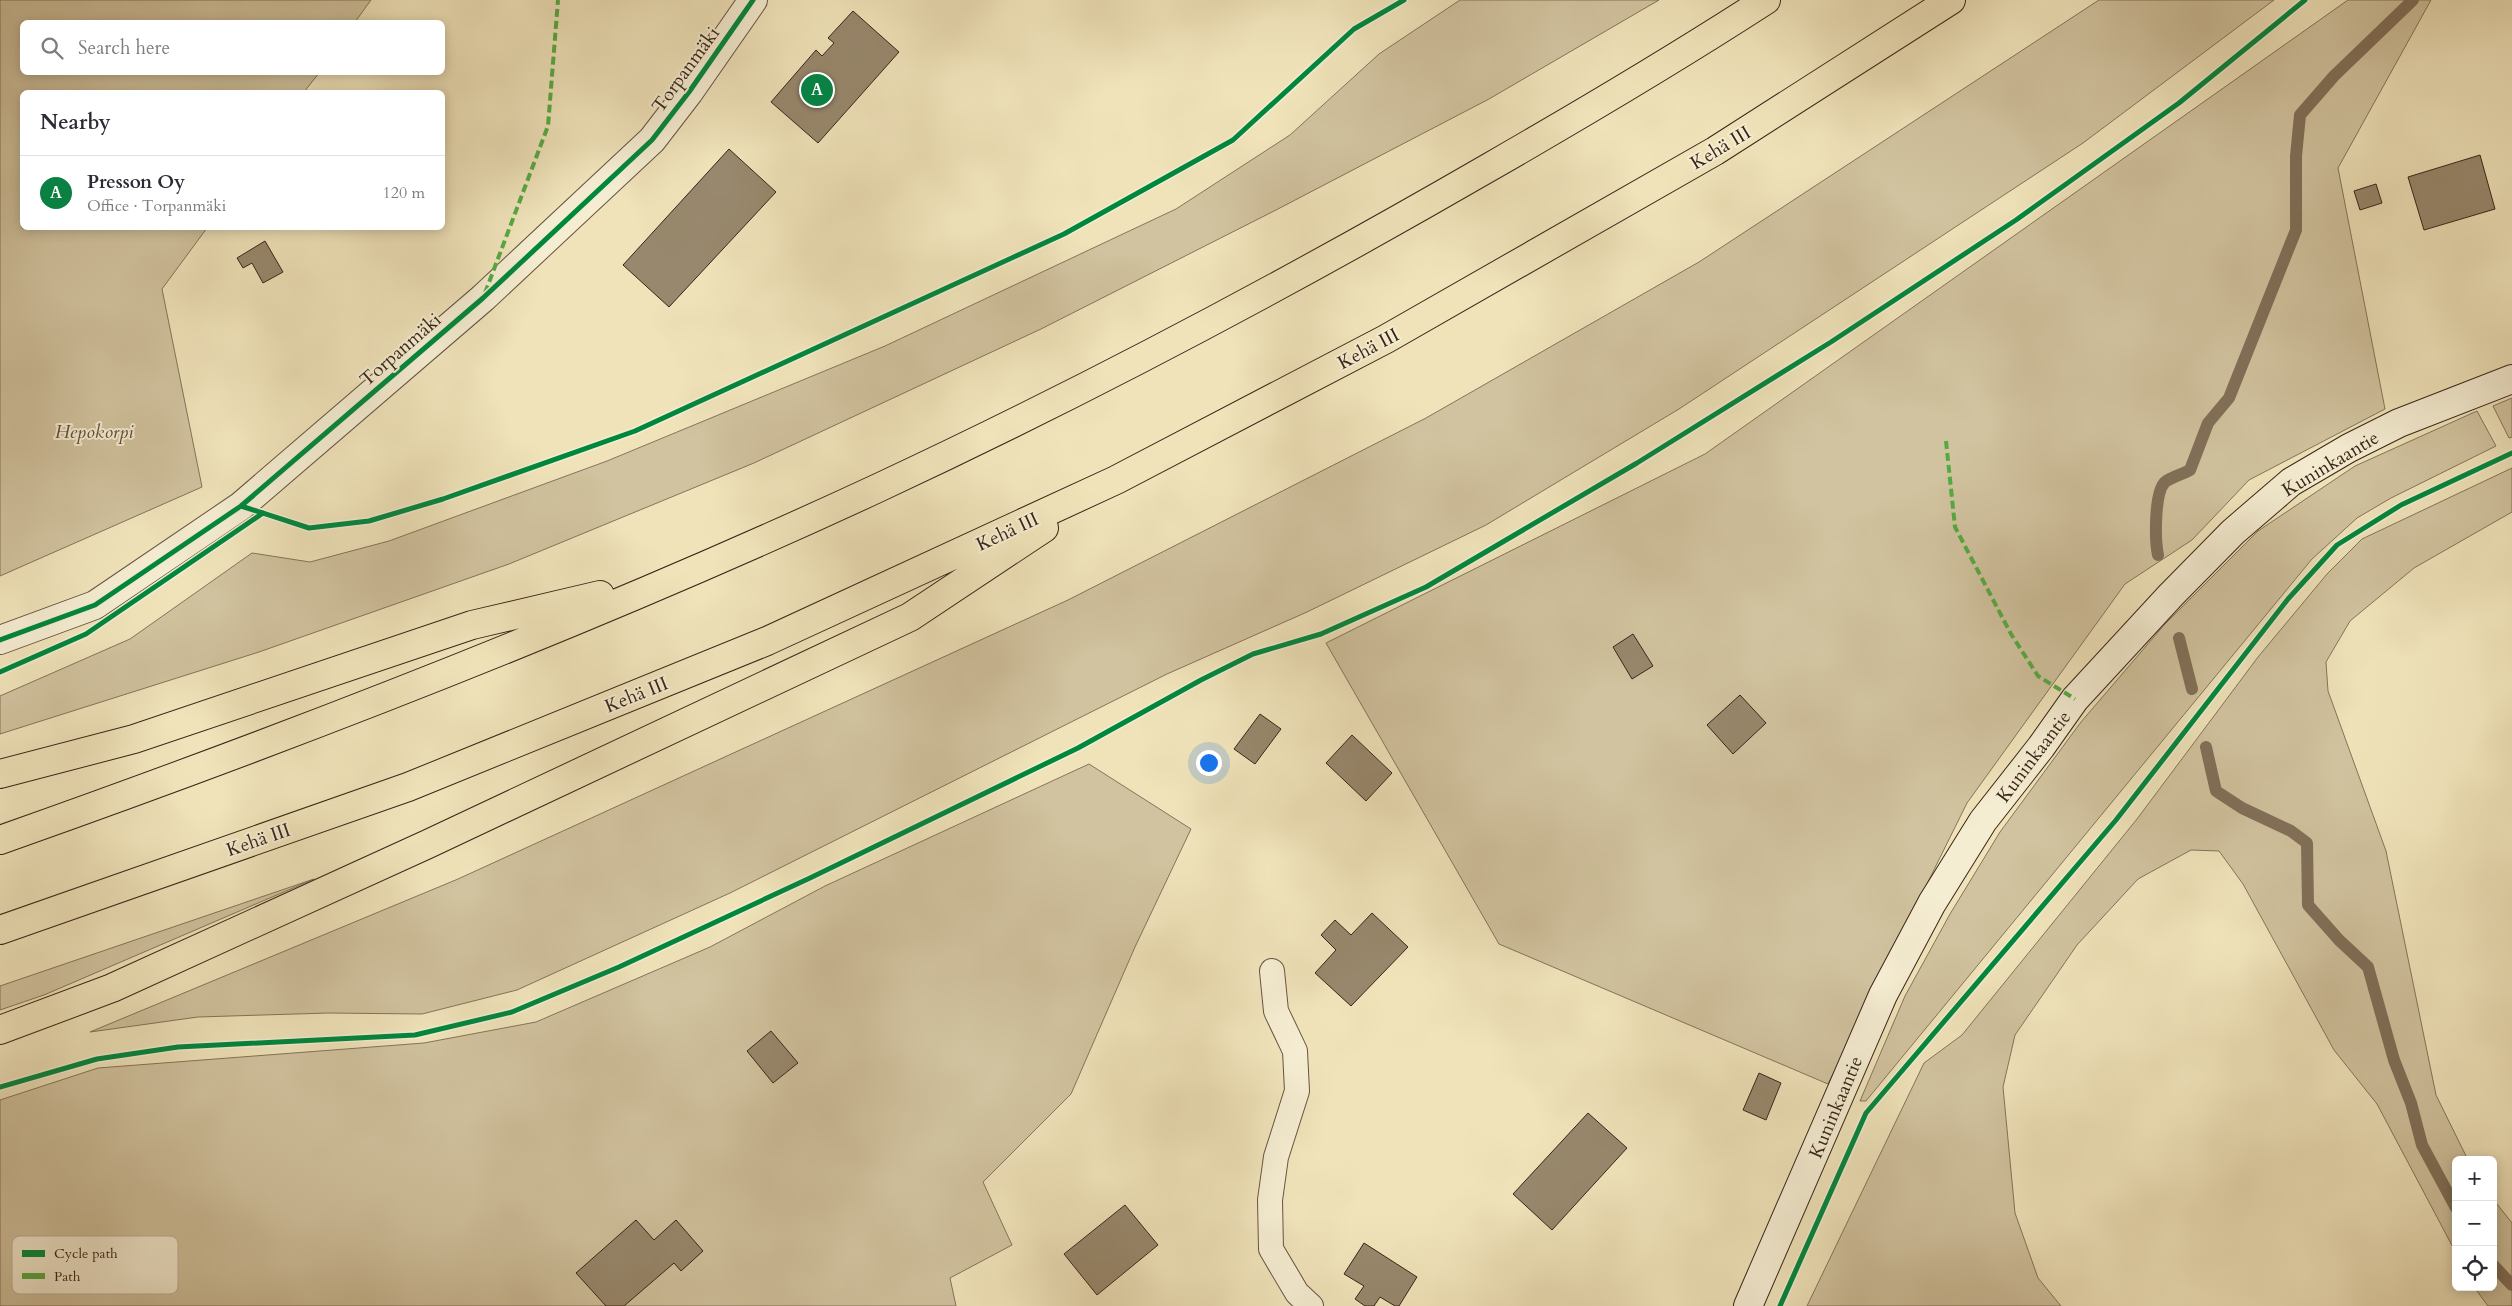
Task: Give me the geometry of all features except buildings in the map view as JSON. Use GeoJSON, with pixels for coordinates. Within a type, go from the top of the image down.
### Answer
{"type":"FeatureCollection","features":[{"type":"Feature","properties":{"kind":"highway"},"geometry":{"type":"LineString","coordinates":[[0,840],[147,788],[465,666],[675,578],[878,488],[1104,377],[1341,253],[1667,64],[1766,0]]}},
{"type":"Feature","properties":{"kind":"highway","name":"Kehä III"},"geometry":{"type":"LineString","coordinates":[[0,930],[408,787],[767,641],[1116,480],[1386,339],[1707,156],[1951,0]]}},
{"type":"Feature","properties":{"kind":"highway"},"geometry":{"type":"LineString","coordinates":[[0,1030],[112,988],[428,844],[910,617],[1116,480]]}},
{"type":"Feature","properties":{"kind":"highway"},"geometry":{"type":"LineString","coordinates":[[0,774],[134,740],[472,625],[675,578]]}},
{"type":"Feature","properties":{"kind":"main road","name":"Torpanmäki"},"geometry":{"type":"LineString","coordinates":[[0,640],[95,605],[241,506],[483,298],[652,140],[689,92],[753,0]]}},
{"type":"Feature","properties":{"kind":"main road","name":"Kuninkaantie"},"geometry":{"type":"LineString","coordinates":[[1748,1306],[1883,994],[1932,903],[1983,821],[2041,747],[2074,700],[2171,595],[2233,532],[2291,482],[2349,448],[2400,423],[2512,379]]}},
{"type":"Feature","properties":{"kind":"lane"},"geometry":{"type":"LineString","coordinates":[[1272,971],[1276,1011],[1294,1051],[1297,1092],[1276,1157],[1270,1200],[1271,1249],[1297,1293],[1311,1306]]}},
{"type":"Feature","properties":{"kind":"green space","name":"Hepokorpi"},"geometry":{"type":"Polygon","coordinates":[[[0,0],[371,0],[356,20],[20,20],[20,75],[317,75],[306,90],[20,90],[20,230],[206,230],[162,289],[202,487],[0,576],[0,0]]]}},
{"type":"Feature","properties":{"kind":"green space"},"geometry":{"type":"Polygon","coordinates":[[[1460,0],[1659,0],[1489,99],[1276,210],[1041,329],[754,463],[509,564],[259,652],[0,734],[0,696],[130,639],[252,553],[310,562],[389,541],[607,461],[885,346],[1176,209],[1290,135],[1379,54],[1460,0]]]}},
{"type":"Feature","properties":{"kind":"green space"},"geometry":{"type":"Polygon","coordinates":[[[2099,0],[2274,0],[2083,143],[1679,409],[1486,525],[1307,612],[1167,674],[730,893],[517,990],[422,1014],[328,1013],[198,1017],[90,1032],[458,879],[1068,600],[1426,418],[1699,262],[2099,0]]]}},
{"type":"Feature","properties":{"kind":"green space"},"geometry":{"type":"Polygon","coordinates":[[[2348,0],[2431,0],[2338,168],[2385,409],[2249,480],[2192,540],[2125,584],[1967,803],[1828,1084],[1499,944],[1326,643],[1705,454],[2348,0]]]}},
{"type":"Feature","properties":{"kind":"green space"},"geometry":{"type":"Polygon","coordinates":[[[2512,398],[2512,437],[2509,438],[2493,406],[2512,398]]]}},
{"type":"Feature","properties":{"kind":"green space"},"geometry":{"type":"Polygon","coordinates":[[[2477,411],[2496,446],[2391,498],[2357,518],[2312,559],[1866,1101],[1860,1101],[1905,996],[1950,914],[2000,832],[2081,722],[2165,624],[2258,531],[2355,466],[2477,411]]]}},
{"type":"Feature","properties":{"kind":"green space"},"geometry":{"type":"Polygon","coordinates":[[[2512,468],[2512,512],[2414,568],[2350,621],[2326,662],[2328,691],[2386,851],[2436,1095],[2466,1156],[2452,1156],[2452,1245],[2377,1104],[2334,1050],[2243,884],[2219,851],[2191,850],[2138,879],[2077,945],[2015,1035],[2003,1087],[2015,1213],[2038,1278],[2061,1306],[1807,1306],[1924,1063],[1962,1035],[2137,819],[2258,657],[2327,574],[2362,539],[2512,468]]]}},
{"type":"Feature","properties":{"kind":"green space"},"geometry":{"type":"Polygon","coordinates":[[[1089,764],[1191,829],[1135,947],[1071,1094],[983,1182],[1012,1245],[950,1278],[956,1306],[0,1306],[0,1100],[98,1068],[424,1043],[536,1022],[710,947],[825,886],[1089,764]]]}},
{"type":"Feature","properties":{"kind":"green space"},"geometry":{"type":"Polygon","coordinates":[[[314,879],[44,995],[0,1010],[0,986],[314,879]]]}},
{"type":"Feature","properties":{"kind":"green space"},"geometry":{"type":"Polygon","coordinates":[[[2497,1204],[2512,1223],[2512,1306],[2488,1306],[2477,1291],[2497,1291],[2497,1204]]]}},
{"type":"Feature","properties":{"kind":"waterway"},"geometry":{"type":"LineString","coordinates":[[2158,555],[2156,517],[2161,488],[2168,480],[2190,470],[2208,423],[2229,398],[2296,230],[2296,156],[2300,115],[2334,76],[2413,0]]}},
{"type":"Feature","properties":{"kind":"waterway"},"geometry":{"type":"LineString","coordinates":[[2179,638],[2192,689]]}},
{"type":"Feature","properties":{"kind":"waterway"},"geometry":{"type":"LineString","coordinates":[[2206,747],[2216,791],[2242,808],[2291,831],[2307,843],[2308,905],[2339,940],[2368,967],[2394,1060],[2411,1103],[2422,1145],[2452,1201]]}},
{"type":"Feature","properties":{"kind":"waterway"},"geometry":{"type":"LineString","coordinates":[[2497,1269],[2512,1285]]}},
{"type":"Feature","properties":{"kind":"marked path"},"geometry":{"type":"LineString","coordinates":[[485,293],[548,126],[558,0]]}},
{"type":"Feature","properties":{"kind":"marked path"},"geometry":{"type":"LineString","coordinates":[[1946,441],[1955,527],[2011,634],[2038,676],[2075,699]]}},
{"type":"Feature","properties":{"kind":"cycle path"},"geometry":{"type":"LineString","coordinates":[[0,640],[95,605],[241,506],[483,298],[652,140],[689,92],[753,0]]}},
{"type":"Feature","properties":{"kind":"cycle path"},"geometry":{"type":"LineString","coordinates":[[241,506],[309,528],[369,521],[443,499],[635,431],[1064,234],[1233,140],[1354,29],[1404,0]]}},
{"type":"Feature","properties":{"kind":"cycle path"},"geometry":{"type":"LineString","coordinates":[[0,1087],[97,1059],[178,1047],[415,1035],[512,1012],[619,967],[810,878],[1078,748],[1201,680],[1253,654],[1321,634],[1426,587],[1637,463],[1831,342],[2016,220],[2179,103],[2305,0]]}},
{"type":"Feature","properties":{"kind":"cycle path"},"geometry":{"type":"LineString","coordinates":[[1780,1306],[1866,1113],[2116,820],[2288,599],[2337,545],[2401,505],[2512,453]]}},
{"type":"Feature","properties":{"kind":"cycle path"},"geometry":{"type":"LineString","coordinates":[[0,672],[86,634],[263,513]]}},
{"type":"Feature","properties":{"kind":"place","name":"Presson Oy"},"geometry":{"type":"Point","coordinates":[817,90]}}]}
